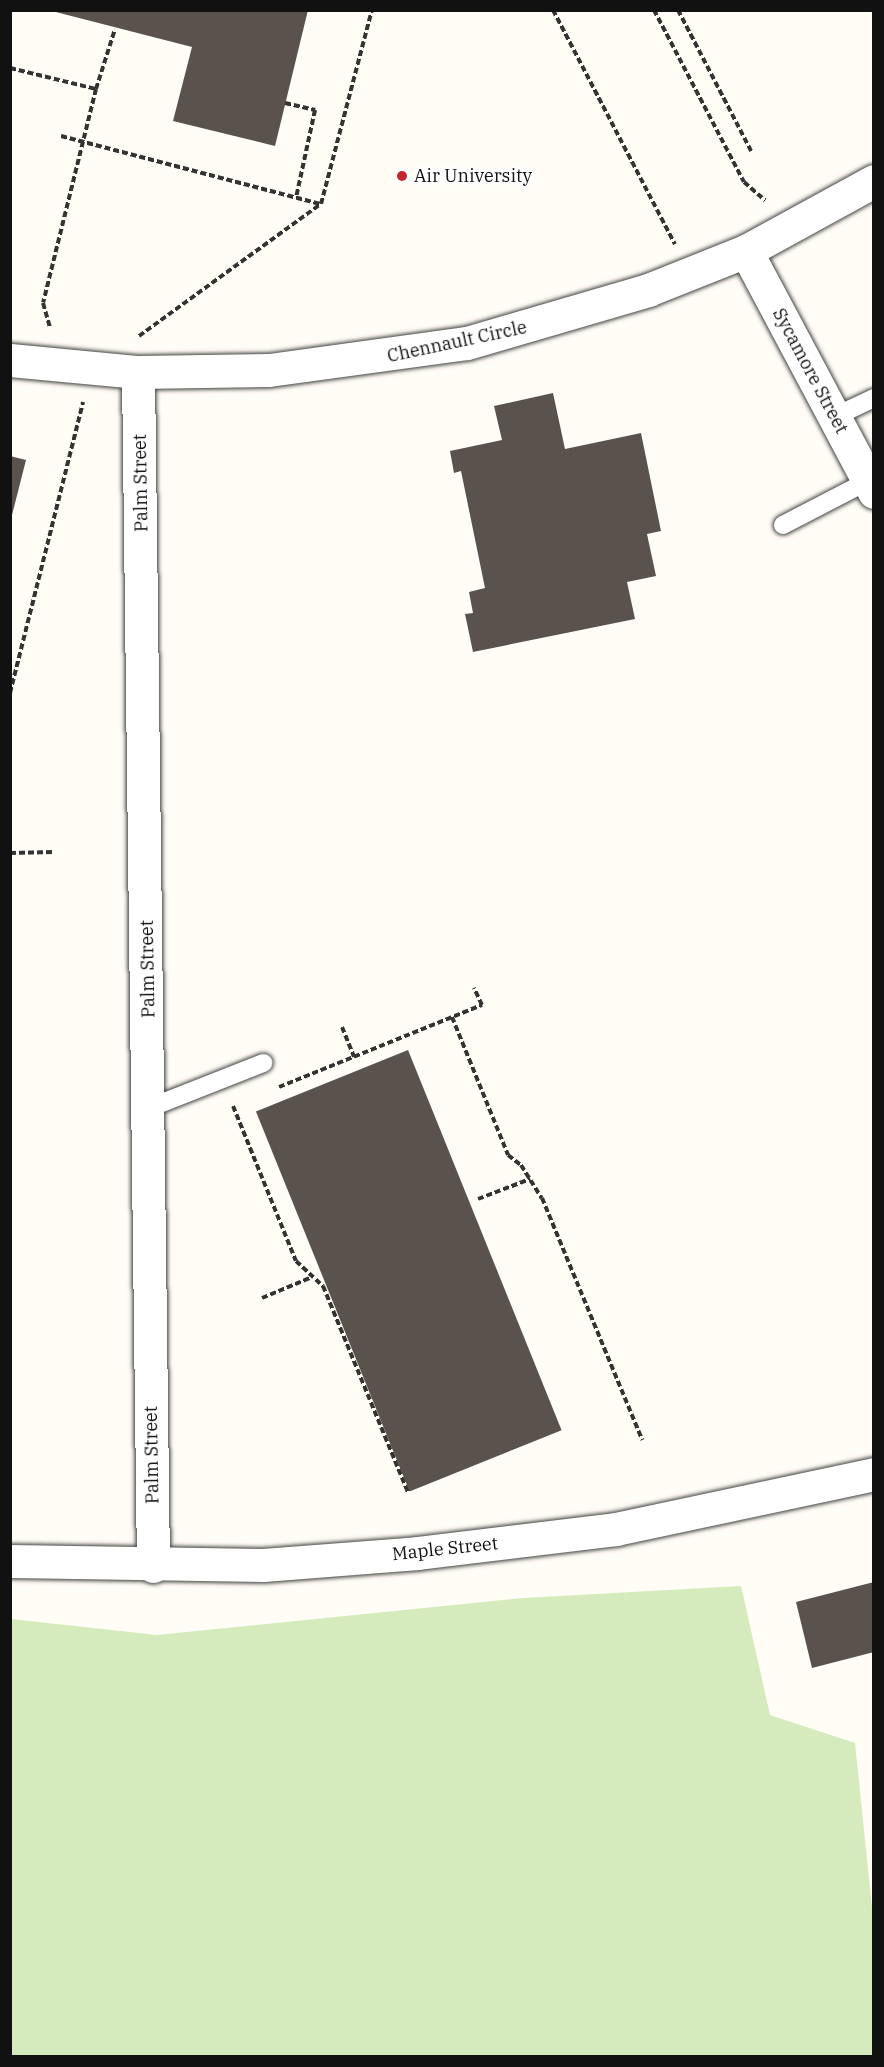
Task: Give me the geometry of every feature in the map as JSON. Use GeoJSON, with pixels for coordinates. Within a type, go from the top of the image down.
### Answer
{"type":"FeatureCollection","features":[{"type":"Feature","properties":{"kind":"street","name":"Chennault Circle"},"geometry":{"type":"LineString","coordinates":[[10,360],[138,372],[280,369],[467,343],[637,294],[746,251],[873,181]]}},
{"type":"Feature","properties":{"kind":"street","name":"Sycamore Street"},"geometry":{"type":"LineString","coordinates":[[746,251],[871,487]]}},
{"type":"Feature","properties":{"kind":"street","name":"Palm Street"},"geometry":{"type":"LineString","coordinates":[[138,372],[153,1566]]}},
{"type":"Feature","properties":{"kind":"street","name":"Maple Street"},"geometry":{"type":"LineString","coordinates":[[10,1561],[153,1566],[354,1558],[546,1538],[762,1502],[873,1474]]}},
{"type":"Feature","properties":{"kind":"lane"},"geometry":{"type":"LineString","coordinates":[[834,417],[873,398]]}},
{"type":"Feature","properties":{"kind":"lane"},"geometry":{"type":"LineString","coordinates":[[783,525],[871,487]]}},
{"type":"Feature","properties":{"kind":"lane"},"geometry":{"type":"LineString","coordinates":[[149,1108],[263,1062]]}},
{"type":"Feature","properties":{"kind":"path"},"geometry":{"type":"LineString","coordinates":[[137,338],[321,204],[372,10]]}},
{"type":"Feature","properties":{"kind":"path"},"geometry":{"type":"LineString","coordinates":[[553,10],[676,245]]}},
{"type":"Feature","properties":{"kind":"path"},"geometry":{"type":"LineString","coordinates":[[654,10],[744,182],[771,202],[761,207]]}},
{"type":"Feature","properties":{"kind":"path"},"geometry":{"type":"LineString","coordinates":[[678,10],[751,151]]}},
{"type":"Feature","properties":{"kind":"path"},"geometry":{"type":"LineString","coordinates":[[58,332],[47,324],[43,303],[96,90],[115,28]]}},
{"type":"Feature","properties":{"kind":"path"},"geometry":{"type":"LineString","coordinates":[[10,68],[96,90]]}},
{"type":"Feature","properties":{"kind":"path"},"geometry":{"type":"LineString","coordinates":[[285,103],[315,111],[296,198]]}},
{"type":"Feature","properties":{"kind":"path"},"geometry":{"type":"LineString","coordinates":[[61,136],[321,204]]}},
{"type":"Feature","properties":{"kind":"path"},"geometry":{"type":"LineString","coordinates":[[666,249],[683,242]]}},
{"type":"Feature","properties":{"kind":"path"},"geometry":{"type":"LineString","coordinates":[[126,337],[148,338]]}},
{"type":"Feature","properties":{"kind":"path"},"geometry":{"type":"LineString","coordinates":[[10,693],[83,402],[72,401]]}},
{"type":"Feature","properties":{"kind":"path"},"geometry":{"type":"LineString","coordinates":[[10,854],[54,852]]}},
{"type":"Feature","properties":{"kind":"path"},"geometry":{"type":"LineString","coordinates":[[266,1093],[482,1005],[474,988]]}},
{"type":"Feature","properties":{"kind":"path"},"geometry":{"type":"LineString","coordinates":[[452,1017],[508,1155],[530,1179],[642,1440]]}},
{"type":"Feature","properties":{"kind":"path"},"geometry":{"type":"LineString","coordinates":[[342,1027],[354,1057]]}},
{"type":"Feature","properties":{"kind":"path"},"geometry":{"type":"LineString","coordinates":[[243,1102],[232,1106],[296,1261],[323,1286],[408,1492]]}},
{"type":"Feature","properties":{"kind":"path"},"geometry":{"type":"LineString","coordinates":[[477,1199],[530,1179]]}},
{"type":"Feature","properties":{"kind":"path"},"geometry":{"type":"LineString","coordinates":[[262,1298],[312,1277]]}},
{"type":"Feature","properties":{"kind":"green space"},"geometry":{"type":"Polygon","coordinates":[[[741,1586],[770,1715],[855,1743],[873,1917],[873,2056],[11,2056],[11,1619],[157,1635],[523,1598],[741,1586]]]}},
{"type":"Feature","properties":{"kind":"building"},"geometry":{"type":"Polygon","coordinates":[[[48,10],[308,10],[275,146],[173,121],[192,47],[48,10]]]}},
{"type":"Feature","properties":{"kind":"building"},"geometry":{"type":"Polygon","coordinates":[[[553,393],[565,449],[641,433],[661,531],[647,534],[656,576],[627,582],[635,619],[473,652],[465,614],[473,613],[469,592],[485,588],[461,471],[454,473],[450,451],[502,440],[494,406],[553,393]]]}},
{"type":"Feature","properties":{"kind":"building"},"geometry":{"type":"Polygon","coordinates":[[[10,456],[26,460],[11,519],[10,519],[10,456]]]}},
{"type":"Feature","properties":{"kind":"building"},"geometry":{"type":"Polygon","coordinates":[[[408,1050],[562,1430],[410,1492],[256,1111],[408,1050]]]}},
{"type":"Feature","properties":{"kind":"building"},"geometry":{"type":"Polygon","coordinates":[[[874,1582],[874,1652],[812,1668],[796,1602],[874,1582]]]}},
{"type":"Feature","properties":{"kind":"place","name":"Air University"},"geometry":{"type":"Point","coordinates":[402,176]}}]}
